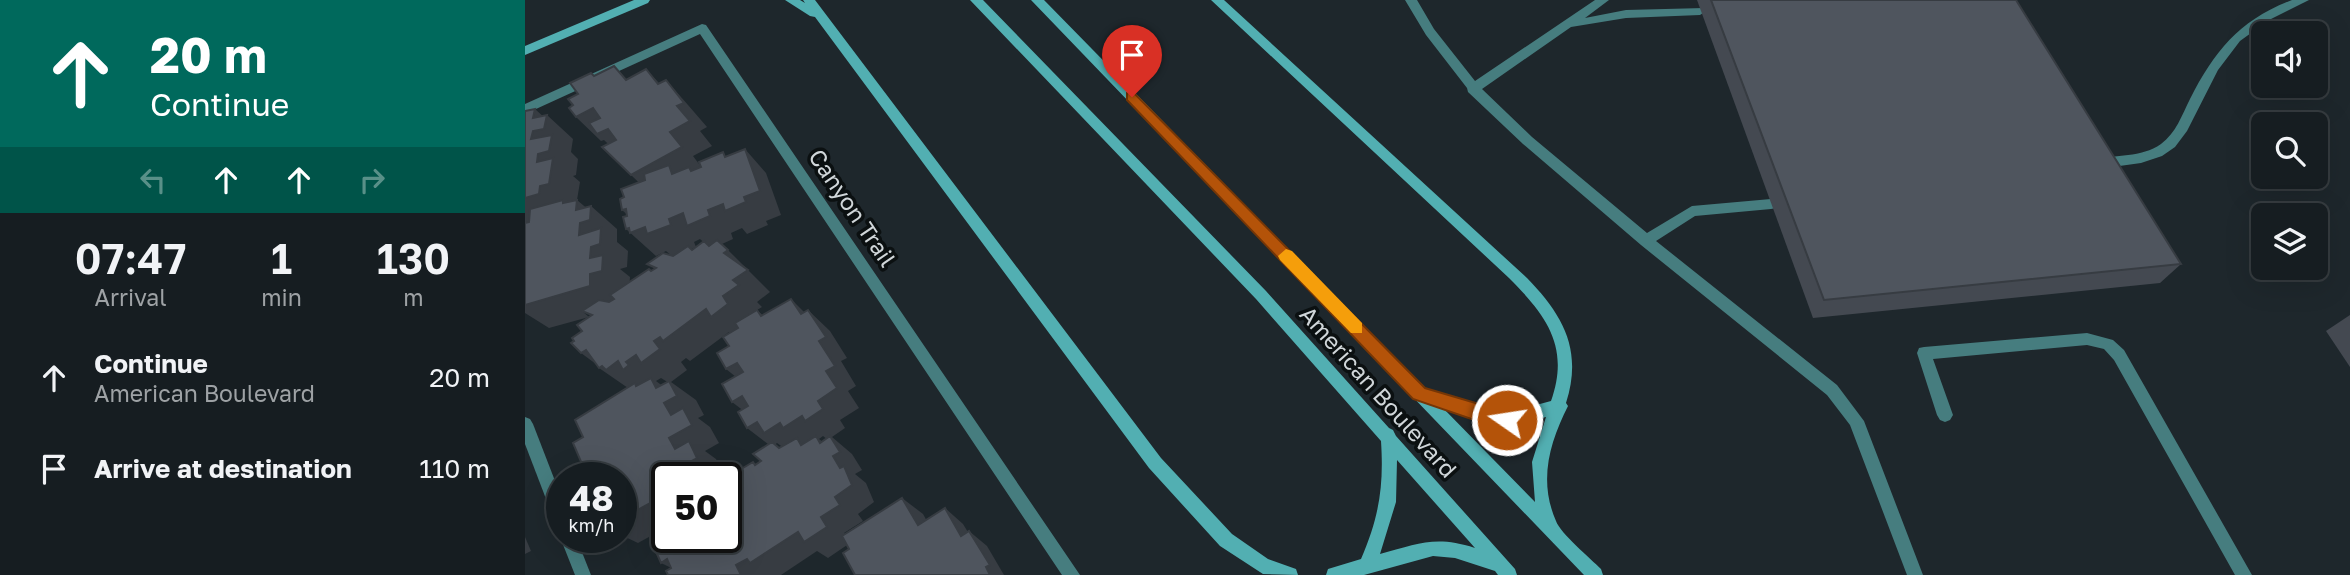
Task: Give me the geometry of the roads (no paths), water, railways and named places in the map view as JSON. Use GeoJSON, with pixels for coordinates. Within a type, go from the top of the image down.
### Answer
{"type":"FeatureCollection","features":[{"type":"Feature","properties":{"kind":"main road"},"geometry":{"type":"LineString","coordinates":[[525,51],[644,0]]}},
{"type":"Feature","properties":{"kind":"main road"},"geometry":{"type":"LineString","coordinates":[[791,0],[821,17]]}},
{"type":"Feature","properties":{"kind":"main road"},"geometry":{"type":"LineString","coordinates":[[811,0],[821,17],[1155,463],[1226,540],[1263,566],[1290,575]]}},
{"type":"Feature","properties":{"kind":"main road","name":"American Boulevard"},"geometry":{"type":"LineString","coordinates":[[976,0],[1261,295],[1388,435],[1504,570]]}},
{"type":"Feature","properties":{"kind":"main road","name":"American Boulevard"},"geometry":{"type":"LineString","coordinates":[[1037,0],[1595,575]]}},
{"type":"Feature","properties":{"kind":"main road"},"geometry":{"type":"LineString","coordinates":[[1216,0],[1499,259],[1542,303],[1556,326],[1565,349],[1566,377],[1560,405],[1540,456],[1540,485],[1549,528]]}},
{"type":"Feature","properties":{"kind":"main road"},"geometry":{"type":"LineString","coordinates":[[1419,393],[1486,416],[1507,420],[1560,405]]}},
{"type":"Feature","properties":{"kind":"main road"},"geometry":{"type":"LineString","coordinates":[[1367,565],[1385,523],[1391,498],[1388,435]]}},
{"type":"Feature","properties":{"kind":"main road"},"geometry":{"type":"LineString","coordinates":[[1334,575],[1433,548],[1455,550],[1504,570]]}},
{"type":"Feature","properties":{"kind":"street"},"geometry":{"type":"LineString","coordinates":[[1411,0],[1443,51],[1472,89],[1560,169],[1646,241],[1832,390],[1856,421],[1915,575]]}},
{"type":"Feature","properties":{"kind":"street"},"geometry":{"type":"LineString","coordinates":[[1472,89],[1603,0]]}},
{"type":"Feature","properties":{"kind":"street"},"geometry":{"type":"LineString","coordinates":[[2089,165],[2134,160],[2168,147],[2182,128],[2207,76],[2228,43],[2248,25],[2303,0]]}},
{"type":"Feature","properties":{"kind":"street"},"geometry":{"type":"LineString","coordinates":[[1568,24],[1626,14],[1700,11]]}},
{"type":"Feature","properties":{"kind":"street","name":"Canyon Trail"},"geometry":{"type":"LineString","coordinates":[[525,109],[702,28],[1072,575]]}},
{"type":"Feature","properties":{"kind":"street"},"geometry":{"type":"LineString","coordinates":[[1646,241],[1692,211],[1771,204]]}},
{"type":"Feature","properties":{"kind":"street"},"geometry":{"type":"LineString","coordinates":[[1945,415],[1924,353],[2087,339],[2108,344],[2119,355],[2244,575]]}},
{"type":"Feature","properties":{"kind":"street"},"geometry":{"type":"LineString","coordinates":[[525,424],[546,478]]}},
{"type":"Feature","properties":{"kind":"street"},"geometry":{"type":"LineString","coordinates":[[574,553],[583,575]]}}]}
